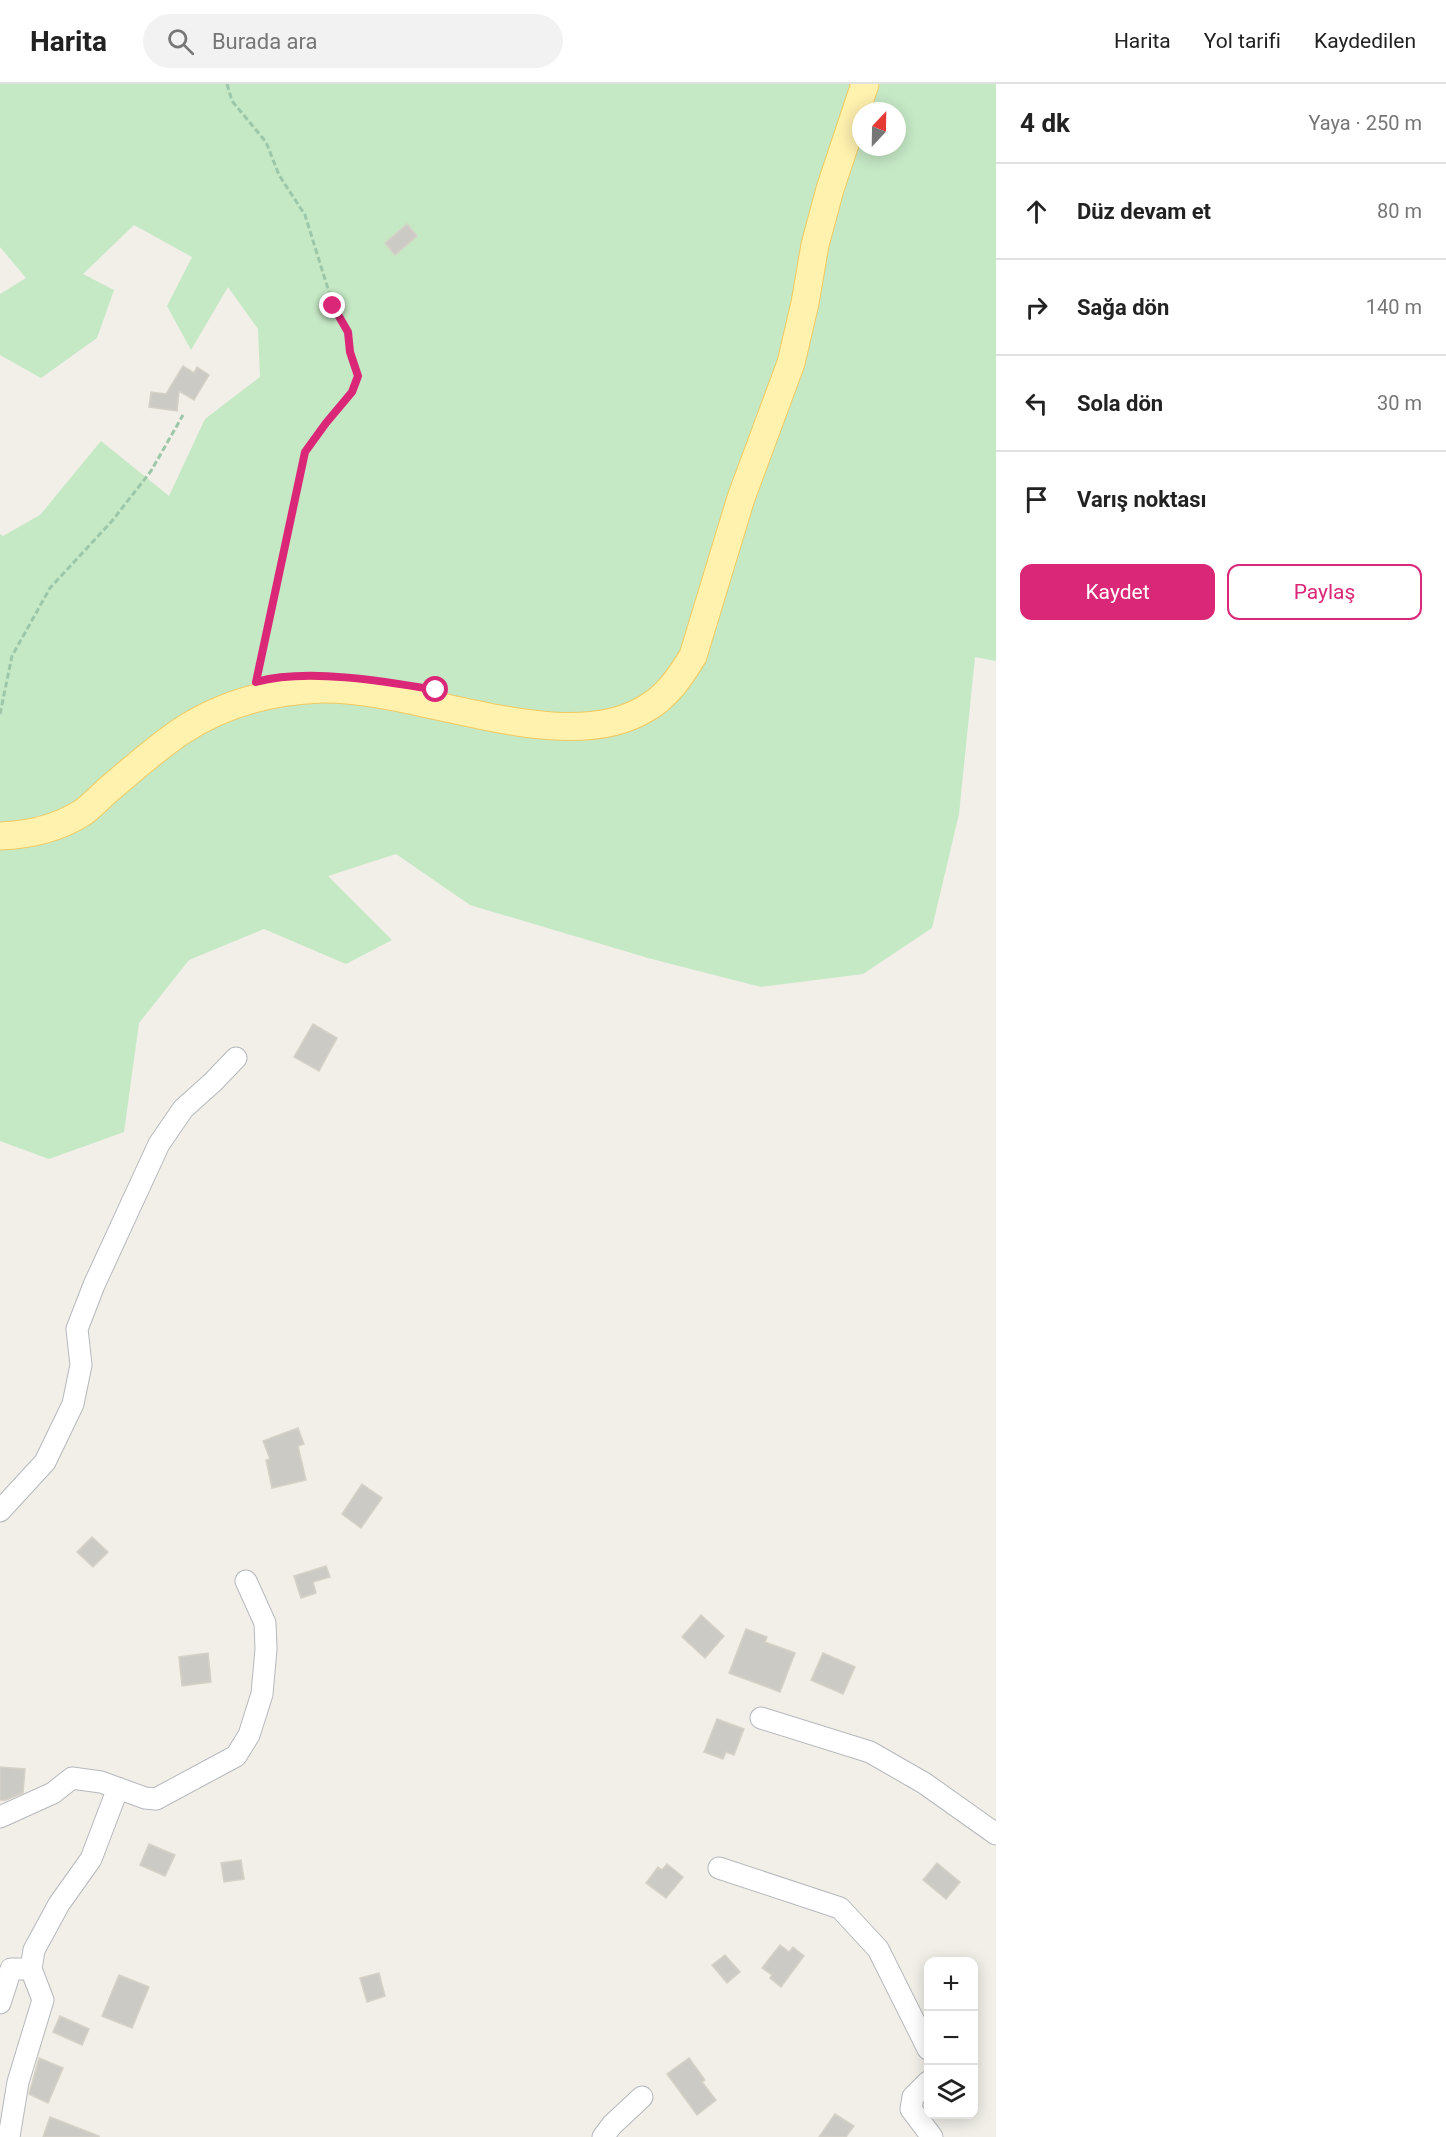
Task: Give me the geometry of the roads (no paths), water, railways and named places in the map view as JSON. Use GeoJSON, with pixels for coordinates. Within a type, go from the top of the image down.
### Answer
{"type":"FeatureCollection","features":[{"type":"Feature","properties":{"kind":"main road"},"geometry":{"type":"LineString","coordinates":[[0,824],[37,820],[54,812],[93,784],[164,723],[209,699],[256,682],[295,676],[389,682],[514,706],[561,711],[617,706],[642,696],[657,684],[669,670],[685,635],[708,556],[766,386],[782,329],[807,212],[829,136],[848,84]]}},
{"type":"Feature","properties":{"kind":"main road"},"geometry":{"type":"LineString","coordinates":[[0,836],[33,833],[81,813],[179,733],[222,709],[265,695],[323,689],[351,691],[411,700],[502,719],[549,726],[579,727],[608,724],[627,718],[645,710],[665,695],[693,656],[741,498],[791,363],[815,245],[830,189],[865,84]]}},
{"type":"Feature","properties":{"kind":"street"},"geometry":{"type":"LineString","coordinates":[[0,1511],[45,1462],[73,1404],[81,1365],[77,1329],[94,1285],[159,1144],[183,1109],[236,1058]]}},
{"type":"Feature","properties":{"kind":"street"},"geometry":{"type":"LineString","coordinates":[[0,1817],[53,1793],[72,1778],[101,1782],[145,1798],[156,1799],[236,1756],[249,1735],[262,1694],[266,1649],[265,1623],[246,1581]]}},
{"type":"Feature","properties":{"kind":"street"},"geometry":{"type":"LineString","coordinates":[[760,1718],[870,1752],[924,1783],[996,1834]]}},
{"type":"Feature","properties":{"kind":"street"},"geometry":{"type":"LineString","coordinates":[[9,2137],[18,2082],[43,2000],[31,1969],[34,1950],[59,1904],[91,1859],[118,1788]]}},
{"type":"Feature","properties":{"kind":"street"},"geometry":{"type":"LineString","coordinates":[[719,1868],[840,1908],[878,1949],[924,2041]]}},
{"type":"Feature","properties":{"kind":"street"},"geometry":{"type":"LineString","coordinates":[[0,2003],[11,1969],[31,1969]]}},
{"type":"Feature","properties":{"kind":"street"},"geometry":{"type":"LineString","coordinates":[[924,2086],[913,2097],[911,2109],[932,2137]]}},
{"type":"Feature","properties":{"kind":"street"},"geometry":{"type":"LineString","coordinates":[[603,2137],[612,2125],[642,2097]]}}]}
